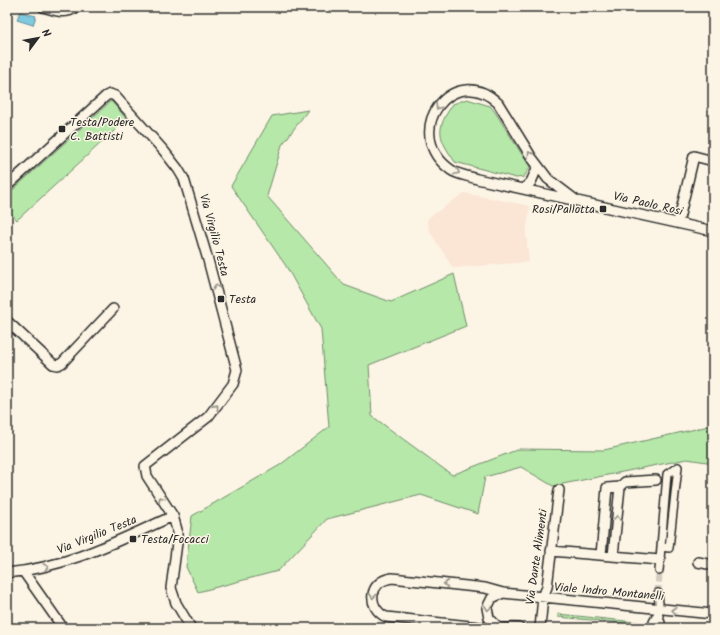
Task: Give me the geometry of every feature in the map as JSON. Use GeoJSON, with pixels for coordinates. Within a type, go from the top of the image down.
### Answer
{"type":"FeatureCollection","features":[{"type":"Feature","properties":{"kind":"street"},"geometry":{"type":"LineString","coordinates":[[43,7],[64,12],[71,11],[77,7]]}},
{"type":"Feature","properties":{"kind":"street"},"geometry":{"type":"LineString","coordinates":[[538,166],[531,182],[523,189],[477,179],[450,169],[434,149],[430,135],[432,117],[438,106],[450,96],[464,91],[474,90],[488,96],[498,103],[538,166],[548,178],[577,200]]}},
{"type":"Feature","properties":{"kind":"street","name":"Via Virgilio Testa"},"geometry":{"type":"LineString","coordinates":[[7,186],[103,99],[110,94],[118,98],[181,173],[189,192],[237,366],[237,377],[208,417],[145,466],[147,476],[173,516],[96,551],[54,565],[7,573]]}},
{"type":"Feature","properties":{"kind":"street"},"geometry":{"type":"LineString","coordinates":[[678,223],[694,156],[713,161]]}},
{"type":"Feature","properties":{"kind":"street","name":"Via Paolo Rosi"},"geometry":{"type":"LineString","coordinates":[[523,189],[713,231]]}},
{"type":"Feature","properties":{"kind":"street"},"geometry":{"type":"LineString","coordinates":[[7,321],[53,364],[58,366],[113,309]]}},
{"type":"Feature","properties":{"kind":"street"},"geometry":{"type":"LineString","coordinates":[[659,572],[666,474],[678,467],[669,548],[661,547]]}},
{"type":"Feature","properties":{"kind":"street"},"geometry":{"type":"LineString","coordinates":[[613,556],[620,487],[625,482],[656,480]]}},
{"type":"Feature","properties":{"kind":"street"},"geometry":{"type":"LineString","coordinates":[[600,555],[607,488],[620,487]]}},
{"type":"Feature","properties":{"kind":"street","name":"Via Dante Alimenti"},"geometry":{"type":"LineString","coordinates":[[540,628],[543,597],[547,587],[558,490]]}},
{"type":"Feature","properties":{"kind":"street"},"geometry":{"type":"LineString","coordinates":[[665,490],[675,491]]}},
{"type":"Feature","properties":{"kind":"street"},"geometry":{"type":"LineString","coordinates":[[663,514],[672,516]]}},
{"type":"Feature","properties":{"kind":"street"},"geometry":{"type":"LineString","coordinates":[[173,516],[177,530],[177,543],[171,588],[176,603],[191,628]]}},
{"type":"Feature","properties":{"kind":"street"},"geometry":{"type":"LineString","coordinates":[[551,551],[660,560]]}},
{"type":"Feature","properties":{"kind":"street"},"geometry":{"type":"LineString","coordinates":[[698,562],[713,562]]}},
{"type":"Feature","properties":{"kind":"street"},"geometry":{"type":"LineString","coordinates":[[23,571],[63,628]]}},
{"type":"Feature","properties":{"kind":"street","name":"Viale Indro Montanelli"},"geometry":{"type":"LineString","coordinates":[[519,628],[498,626],[479,627],[386,617],[375,608],[372,596],[377,585],[392,578],[485,588],[503,593],[713,614]]}},
{"type":"Feature","properties":{"kind":"street"},"geometry":{"type":"LineString","coordinates":[[498,626],[489,618],[487,608],[492,598],[503,593]]}},
{"type":"Feature","properties":{"kind":"street"},"geometry":{"type":"LineString","coordinates":[[658,593],[659,603]]}},
{"type":"Feature","properties":{"kind":"street"},"geometry":{"type":"LineString","coordinates":[[653,628],[653,622],[658,613],[661,623],[660,628]]}},
{"type":"Feature","properties":{"kind":"shaded area"},"geometry":{"type":"Polygon","coordinates":[[[464,193],[530,206],[526,233],[529,262],[453,268],[430,232],[427,222],[428,218],[464,193]]]}},
{"type":"Feature","properties":{"kind":"green space"},"geometry":{"type":"Polygon","coordinates":[[[467,99],[490,106],[495,112],[530,167],[524,177],[516,178],[455,162],[442,140],[441,127],[453,104],[467,99]]]}},
{"type":"Feature","properties":{"kind":"green space"},"geometry":{"type":"Polygon","coordinates":[[[111,101],[127,119],[17,220],[7,209],[7,195],[111,101]]]}},
{"type":"Feature","properties":{"kind":"green space"},"geometry":{"type":"Polygon","coordinates":[[[308,110],[282,145],[267,196],[344,285],[391,302],[454,274],[466,326],[369,365],[372,416],[452,475],[519,449],[604,450],[713,425],[713,463],[687,459],[553,486],[521,467],[485,477],[478,514],[421,495],[327,519],[278,571],[198,592],[186,567],[192,516],[280,465],[329,427],[321,329],[286,266],[231,186],[272,116],[308,110]]]}},
{"type":"Feature","properties":{"kind":"green space"},"geometry":{"type":"Polygon","coordinates":[[[558,614],[645,623],[645,625],[558,617],[558,614]]]}},
{"type":"Feature","properties":{"kind":"water"},"geometry":{"type":"Polygon","coordinates":[[[20,12],[36,16],[33,25],[17,20],[20,12]]]}},
{"type":"Feature","properties":{"kind":"tunnel"},"geometry":{"type":"LineString","coordinates":[[658,593],[659,571]]}},
{"type":"Feature","properties":{"kind":"place","name":"Testa/Podere C. Battisti"},"geometry":{"type":"Point","coordinates":[62,129]}},
{"type":"Feature","properties":{"kind":"place","name":"Rosi/Pallotta"},"geometry":{"type":"Point","coordinates":[603,209]}},
{"type":"Feature","properties":{"kind":"place","name":"Testa"},"geometry":{"type":"Point","coordinates":[221,299]}},
{"type":"Feature","properties":{"kind":"place","name":"Testa/Focacci"},"geometry":{"type":"Point","coordinates":[133,539]}}]}
